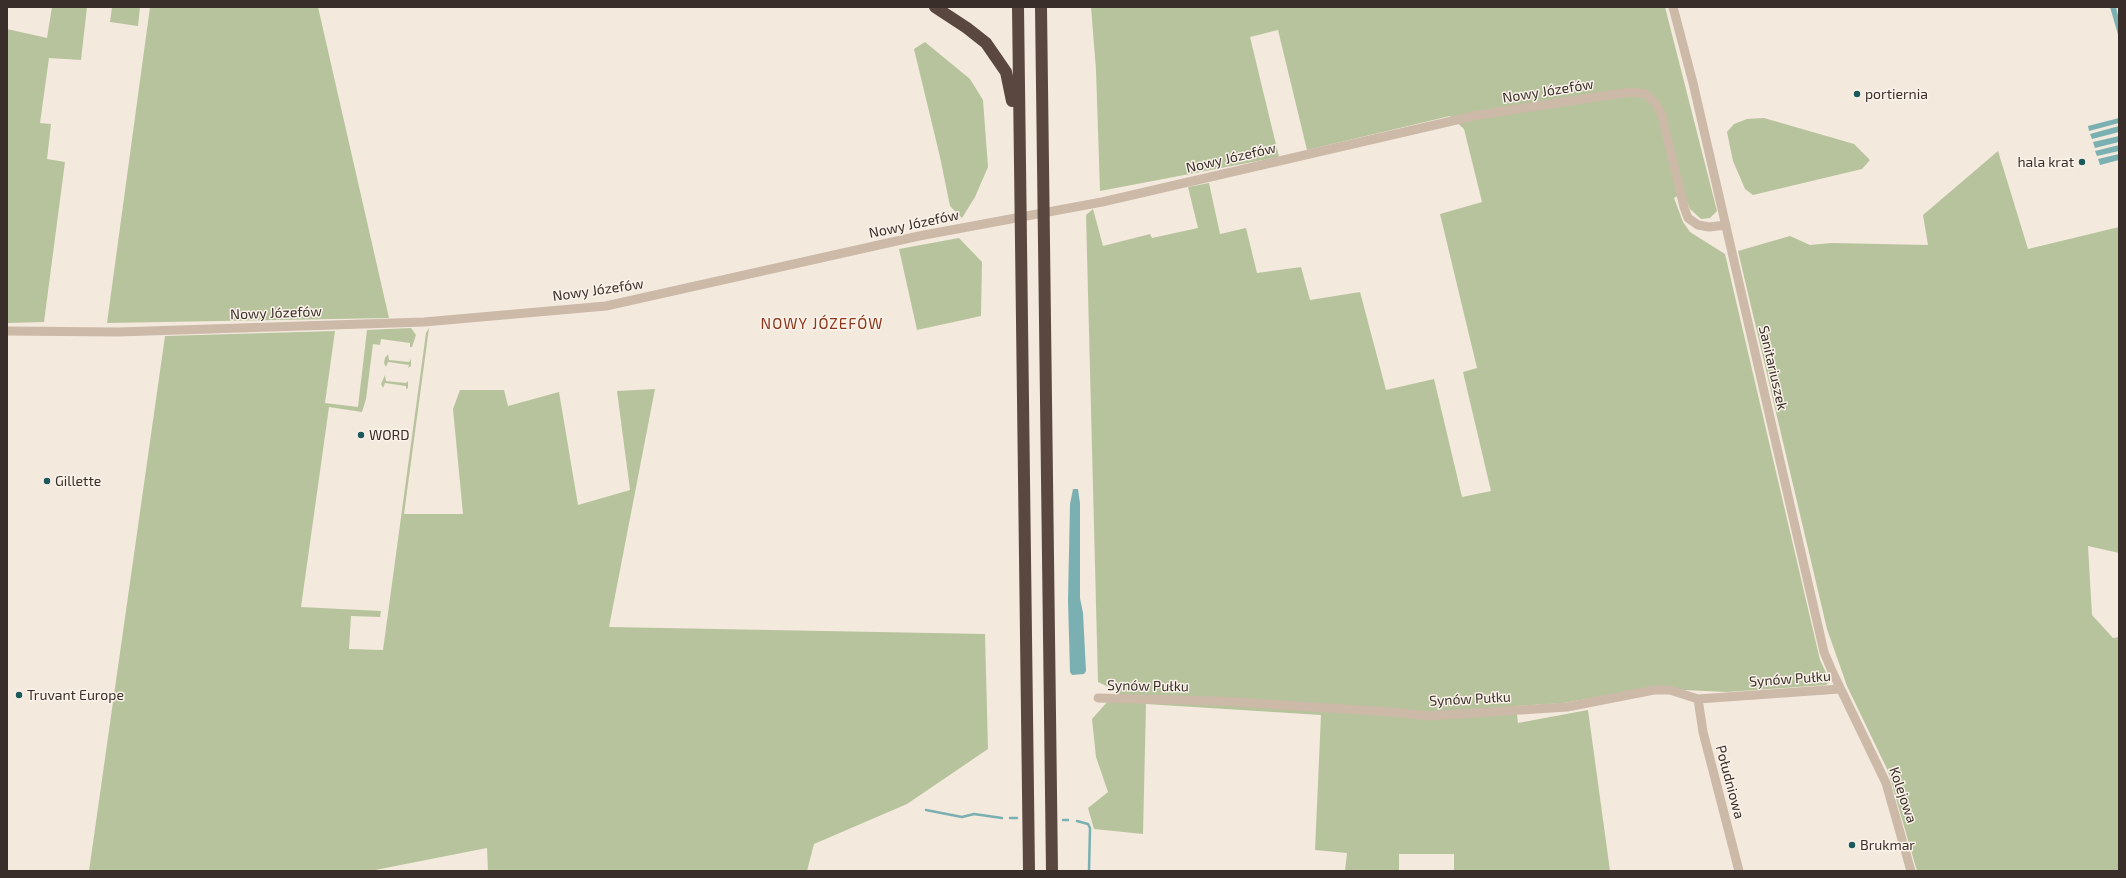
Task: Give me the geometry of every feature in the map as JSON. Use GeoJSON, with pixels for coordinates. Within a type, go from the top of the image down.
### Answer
{"type":"FeatureCollection","features":[{"type":"Feature","properties":{"kind":"highway"},"geometry":{"type":"LineString","coordinates":[[935,7],[967,28],[986,43],[1006,72],[1019,134]]}},
{"type":"Feature","properties":{"kind":"highway"},"geometry":{"type":"LineString","coordinates":[[1018,7],[1029,871]]}},
{"type":"Feature","properties":{"kind":"highway"},"geometry":{"type":"LineString","coordinates":[[1041,7],[1052,871]]}},
{"type":"Feature","properties":{"kind":"street","name":"Sanitariuszek"},"geometry":{"type":"LineString","coordinates":[[1673,7],[1693,83],[1824,652],[1840,689],[1861,731]]}},
{"type":"Feature","properties":{"kind":"street","name":"Nowy Józefów"},"geometry":{"type":"LineString","coordinates":[[7,331],[118,332],[424,322],[606,306],[919,236],[1102,202],[1478,115],[1630,92],[1646,94],[1656,104],[1662,116],[1688,218],[1698,225],[1709,227],[1726,225]]}},
{"type":"Feature","properties":{"kind":"street","name":"Synów Pułku"},"geometry":{"type":"LineString","coordinates":[[1098,698],[1219,701],[1391,712],[1428,716],[1567,706],[1654,690],[1670,690],[1698,699],[1840,689]]}},
{"type":"Feature","properties":{"kind":"street","name":"Południowa"},"geometry":{"type":"LineString","coordinates":[[1698,699],[1702,732],[1739,871]]}},
{"type":"Feature","properties":{"kind":"street","name":"Kolejowa"},"geometry":{"type":"LineString","coordinates":[[1861,731],[1886,782],[1911,871]]}},
{"type":"Feature","properties":{"kind":"green space"},"geometry":{"type":"Polygon","coordinates":[[[52,7],[87,7],[81,60],[49,58],[40,123],[51,124],[47,159],[65,162],[44,322],[7,323],[7,29],[47,38],[52,7]]]}},
{"type":"Feature","properties":{"kind":"green space"},"geometry":{"type":"Polygon","coordinates":[[[112,7],[140,7],[138,26],[110,22],[112,7]]]}},
{"type":"Feature","properties":{"kind":"green space"},"geometry":{"type":"Polygon","coordinates":[[[150,7],[318,7],[389,318],[107,323],[150,7]]]}},
{"type":"Feature","properties":{"kind":"green space"},"geometry":{"type":"Polygon","coordinates":[[[1091,7],[1665,7],[1717,211],[1710,218],[1701,219],[1690,209],[1683,193],[1674,198],[1683,222],[1690,232],[1725,254],[1820,660],[1830,681],[1826,685],[1727,692],[1684,690],[1657,686],[1564,703],[1516,706],[1518,723],[1588,710],[1610,871],[1454,871],[1454,854],[1399,854],[1399,871],[1345,871],[1347,853],[1315,850],[1321,715],[1146,704],[1143,834],[1094,829],[1088,808],[1108,792],[1096,757],[1092,719],[1117,691],[1098,682],[1086,215],[1093,209],[1103,246],[1150,234],[1152,238],[1198,228],[1188,187],[1209,183],[1220,234],[1246,228],[1257,273],[1301,267],[1310,300],[1360,292],[1386,390],[1434,379],[1462,497],[1491,491],[1463,372],[1477,368],[1440,214],[1482,202],[1464,129],[1450,116],[1307,150],[1278,30],[1250,37],[1279,157],[1100,191],[1096,70],[1091,7]]]}},
{"type":"Feature","properties":{"kind":"green space"},"geometry":{"type":"Polygon","coordinates":[[[925,42],[970,79],[983,100],[988,167],[975,197],[962,218],[950,206],[940,157],[914,49],[925,42]]]}},
{"type":"Feature","properties":{"kind":"green space"},"geometry":{"type":"Polygon","coordinates":[[[1764,118],[1854,144],[1870,160],[1862,169],[1753,195],[1745,189],[1733,161],[1727,132],[1734,124],[1747,119],[1764,118]]]}},
{"type":"Feature","properties":{"kind":"green space"},"geometry":{"type":"Polygon","coordinates":[[[1998,151],[2028,249],[2119,227],[2119,553],[2088,546],[2092,615],[2113,638],[2119,637],[2119,871],[1917,871],[1888,771],[1847,686],[1827,629],[1738,251],[1790,236],[1810,245],[1831,243],[1928,245],[1923,215],[1998,151]]]}},
{"type":"Feature","properties":{"kind":"green space"},"geometry":{"type":"Polygon","coordinates":[[[959,238],[982,262],[981,316],[917,330],[899,249],[959,238]]]}},
{"type":"Feature","properties":{"kind":"green space"},"geometry":{"type":"Polygon","coordinates":[[[411,328],[416,335],[412,347],[410,347],[410,343],[381,339],[380,345],[373,344],[366,399],[362,412],[329,407],[301,607],[381,611],[380,617],[351,616],[349,649],[383,650],[426,333],[429,328],[404,514],[463,514],[453,409],[460,390],[504,390],[508,406],[559,392],[578,505],[630,490],[617,391],[655,389],[609,627],[985,634],[988,749],[907,804],[814,844],[807,871],[488,871],[487,848],[370,871],[89,871],[165,336],[335,331],[325,403],[358,407],[367,330],[411,328]]]}},
{"type":"Feature","properties":{"kind":"green space"},"geometry":{"type":"Polygon","coordinates":[[[388,354],[389,360],[409,362],[411,359],[411,366],[408,368],[409,365],[388,362],[386,367],[384,363],[388,354]]]}},
{"type":"Feature","properties":{"kind":"green space"},"geometry":{"type":"Polygon","coordinates":[[[385,375],[386,381],[406,383],[408,381],[408,388],[406,389],[406,386],[385,383],[383,388],[381,384],[385,375]]]}},
{"type":"Feature","properties":{"kind":"water"},"geometry":{"type":"Polygon","coordinates":[[[2110,7],[2116,7],[2119,20],[2119,38],[2110,7]]]}},
{"type":"Feature","properties":{"kind":"water"},"geometry":{"type":"Polygon","coordinates":[[[2119,118],[2119,123],[2089,131],[2088,126],[2119,118]]]}},
{"type":"Feature","properties":{"kind":"water"},"geometry":{"type":"Polygon","coordinates":[[[2119,126],[2119,132],[2092,139],[2090,134],[2119,126]]]}},
{"type":"Feature","properties":{"kind":"water"},"geometry":{"type":"Polygon","coordinates":[[[2119,136],[2119,142],[2095,148],[2093,142],[2119,136]]]}},
{"type":"Feature","properties":{"kind":"water"},"geometry":{"type":"Polygon","coordinates":[[[2119,145],[2119,151],[2097,156],[2095,151],[2119,145]]]}},
{"type":"Feature","properties":{"kind":"water"},"geometry":{"type":"Polygon","coordinates":[[[2119,154],[2119,160],[2100,165],[2098,159],[2119,154]]]}},
{"type":"Feature","properties":{"kind":"water"},"geometry":{"type":"Polygon","coordinates":[[[1073,489],[1078,489],[1080,503],[1080,598],[1083,613],[1086,671],[1084,674],[1072,675],[1070,672],[1068,600],[1070,504],[1073,489]]]}},
{"type":"Feature","properties":{"kind":"waterway"},"geometry":{"type":"LineString","coordinates":[[926,810],[962,817],[974,814],[1002,818]]}},
{"type":"Feature","properties":{"kind":"waterway"},"geometry":{"type":"LineString","coordinates":[[1010,818],[1017,818]]}},
{"type":"Feature","properties":{"kind":"waterway"},"geometry":{"type":"LineString","coordinates":[[1063,820],[1068,820]]}},
{"type":"Feature","properties":{"kind":"waterway"},"geometry":{"type":"LineString","coordinates":[[1077,821],[1088,824],[1090,828],[1089,871]]}},
{"type":"Feature","properties":{"kind":"place","name":"portiernia"},"geometry":{"type":"Point","coordinates":[1857,94]}},
{"type":"Feature","properties":{"kind":"place","name":"hala krat"},"geometry":{"type":"Point","coordinates":[2082,162]}},
{"type":"Feature","properties":{"kind":"place","name":"WORD"},"geometry":{"type":"Point","coordinates":[361,435]}},
{"type":"Feature","properties":{"kind":"place","name":"Gillette"},"geometry":{"type":"Point","coordinates":[47,481]}},
{"type":"Feature","properties":{"kind":"place","name":"Truvant Europe"},"geometry":{"type":"Point","coordinates":[19,695]}},
{"type":"Feature","properties":{"kind":"place","name":"Brukmar"},"geometry":{"type":"Point","coordinates":[1852,845]}},
{"type":"Feature","properties":{"kind":"district","name":"NOWY JÓZEFÓW"},"geometry":{"type":"Point","coordinates":[822,324]}}]}
